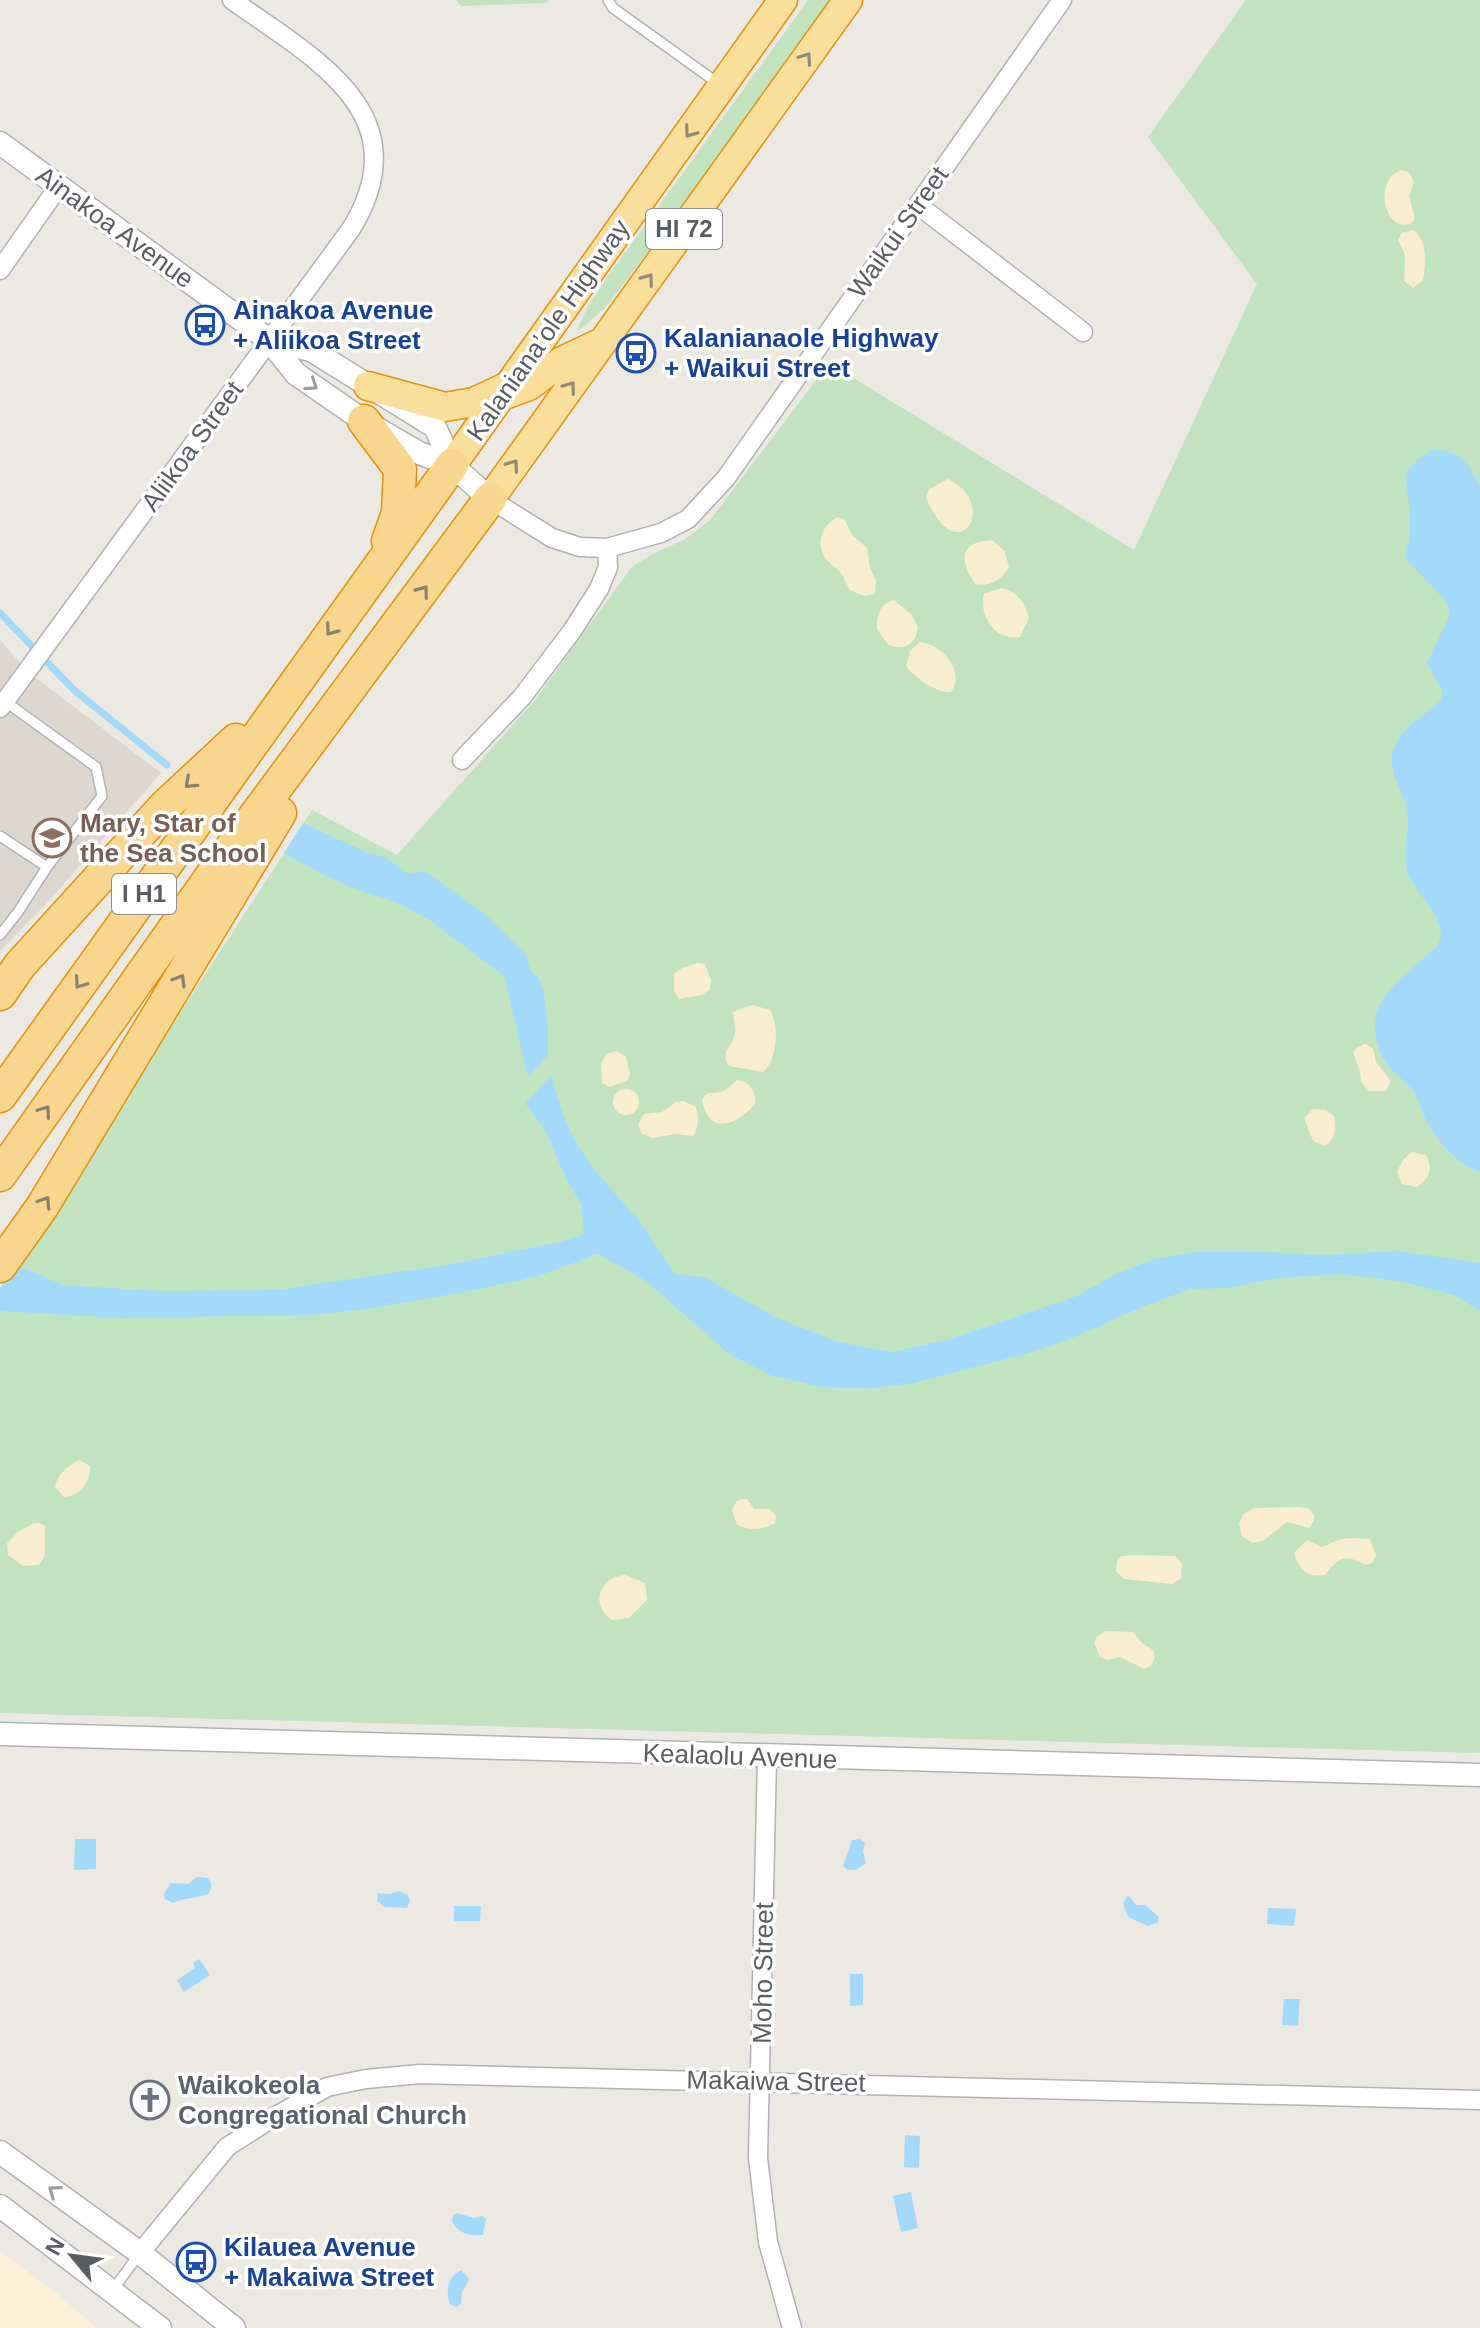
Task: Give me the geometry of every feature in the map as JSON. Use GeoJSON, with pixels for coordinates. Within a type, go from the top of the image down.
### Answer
{"type":"FeatureCollection","features":[{"type":"Feature","properties":{"kind":"highway","name":"Kalaniana’ole Highway"},"geometry":{"type":"LineString","coordinates":[[452,465],[783,0]]}},
{"type":"Feature","properties":{"kind":"highway","name":"Kalaniana’ole Highway"},"geometry":{"type":"LineString","coordinates":[[490,499],[848,0]]}},
{"type":"Feature","properties":{"kind":"highway"},"geometry":{"type":"LineString","coordinates":[[368,386],[445,407],[474,402],[529,386],[562,361],[603,342]]}},
{"type":"Feature","properties":{"kind":"highway"},"geometry":{"type":"LineString","coordinates":[[364,421],[396,463],[401,478],[398,513],[375,570]]}},
{"type":"Feature","properties":{"kind":"highway","name":"I H1"},"geometry":{"type":"LineString","coordinates":[[0,1096],[452,465]]}},
{"type":"Feature","properties":{"kind":"highway","name":"I H1"},"geometry":{"type":"LineString","coordinates":[[0,1175],[232,847],[490,499]]}},
{"type":"Feature","properties":{"kind":"highway"},"geometry":{"type":"LineString","coordinates":[[0,1266],[42,1207],[377,654]]}},
{"type":"Feature","properties":{"kind":"highway"},"geometry":{"type":"LineString","coordinates":[[0,994],[20,965],[165,806],[288,691]]}},
{"type":"Feature","properties":{"kind":"street","name":"Aliikoa Street"},"geometry":{"type":"LineString","coordinates":[[3,705],[360,215],[367,195],[373,147],[368,125],[355,100],[339,79],[232,0]]}},
{"type":"Feature","properties":{"kind":"street","name":"Waikui Street"},"geometry":{"type":"LineString","coordinates":[[490,499],[552,538],[580,547],[607,548],[661,533],[688,519],[726,478],[1062,0]]}},
{"type":"Feature","properties":{"kind":"street","name":"Ainakoa Avenue"},"geometry":{"type":"LineString","coordinates":[[0,143],[269,340],[296,374],[364,421],[419,453],[452,465],[490,499]]}},
{"type":"Feature","properties":{"kind":"street"},"geometry":{"type":"LineString","coordinates":[[0,270],[59,186]]}},
{"type":"Feature","properties":{"kind":"street"},"geometry":{"type":"LineString","coordinates":[[918,205],[1083,332]]}},
{"type":"Feature","properties":{"kind":"street","name":"Ainakoa Avenue"},"geometry":{"type":"LineString","coordinates":[[269,340],[311,350],[435,427],[452,465]]}},
{"type":"Feature","properties":{"kind":"street"},"geometry":{"type":"LineString","coordinates":[[462,760],[522,697],[572,631],[599,589],[608,567],[607,548]]}},
{"type":"Feature","properties":{"kind":"street","name":"Kealaolu Avenue"},"geometry":{"type":"LineString","coordinates":[[0,1734],[1480,1775]]}},
{"type":"Feature","properties":{"kind":"street","name":"Moho Street"},"geometry":{"type":"LineString","coordinates":[[767,1757],[758,2158],[768,2242],[792,2328]]}},
{"type":"Feature","properties":{"kind":"street","name":"Makaiwa Street"},"geometry":{"type":"LineString","coordinates":[[140,2253],[227,2147],[327,2087],[366,2079],[420,2074],[760,2080],[1480,2100]]}},
{"type":"Feature","properties":{"kind":"street"},"geometry":{"type":"LineString","coordinates":[[0,2152],[140,2253],[234,2328]]}},
{"type":"Feature","properties":{"kind":"street"},"geometry":{"type":"LineString","coordinates":[[0,2206],[160,2328]]}},
{"type":"Feature","properties":{"kind":"lane"},"geometry":{"type":"LineString","coordinates":[[608,0],[613,8],[722,87]]}},
{"type":"Feature","properties":{"kind":"lane"},"geometry":{"type":"LineString","coordinates":[[0,935],[102,796],[96,767],[3,705]]}},
{"type":"Feature","properties":{"kind":"lane"},"geometry":{"type":"LineString","coordinates":[[0,836],[47,867]]}},
{"type":"Feature","properties":{"kind":"lane"},"geometry":{"type":"LineString","coordinates":[[112,2291],[140,2253]]}},
{"type":"Feature","properties":{"kind":"shaded area","name":"Mary, Star of the Sea School"},"geometry":{"type":"Polygon","coordinates":[[[0,640],[28,672],[161,773],[47,903],[0,951],[0,640]]]}},
{"type":"Feature","properties":{"kind":"shaded area"},"geometry":{"type":"Polygon","coordinates":[[[0,2251],[55,2292],[97,2328],[0,2328],[0,2251]]]}},
{"type":"Feature","properties":{"kind":"green space"},"geometry":{"type":"Polygon","coordinates":[[[456,0],[549,0],[547,3],[461,6],[456,0]]]}},
{"type":"Feature","properties":{"kind":"green space"},"geometry":{"type":"Polygon","coordinates":[[[808,0],[830,0],[689,198],[605,308],[576,333],[602,285],[808,0]]]}},
{"type":"Feature","properties":{"kind":"green space"},"geometry":{"type":"Polygon","coordinates":[[[1246,0],[1480,0],[1480,1753],[0,1713],[0,1288],[41,1232],[312,810],[397,855],[534,701],[632,567],[684,540],[710,520],[829,363],[1134,550],[1257,284],[1148,137],[1246,0]]]}},
{"type":"Feature","properties":{"kind":"sand"},"geometry":{"type":"Polygon","coordinates":[[[1402,170],[1409,172],[1414,182],[1409,196],[1415,218],[1412,223],[1402,224],[1394,221],[1388,213],[1385,193],[1387,183],[1402,170]]]}},
{"type":"Feature","properties":{"kind":"sand"},"geometry":{"type":"Polygon","coordinates":[[[1413,230],[1424,246],[1425,260],[1423,280],[1413,288],[1404,281],[1405,255],[1398,240],[1402,233],[1413,230]]]}},
{"type":"Feature","properties":{"kind":"sand"},"geometry":{"type":"Polygon","coordinates":[[[948,479],[963,490],[971,503],[973,516],[969,526],[961,532],[951,530],[939,520],[926,498],[929,489],[948,479]]]}},
{"type":"Feature","properties":{"kind":"sand"},"geometry":{"type":"Polygon","coordinates":[[[838,517],[844,519],[852,535],[867,548],[876,581],[875,594],[864,596],[850,590],[841,573],[823,554],[821,541],[824,530],[838,517]]]}},
{"type":"Feature","properties":{"kind":"sand"},"geometry":{"type":"Polygon","coordinates":[[[992,540],[1005,551],[1009,568],[994,582],[975,584],[967,568],[965,554],[973,544],[992,540]]]}},
{"type":"Feature","properties":{"kind":"sand"},"geometry":{"type":"Polygon","coordinates":[[[1001,588],[1016,595],[1027,612],[1029,618],[1020,637],[1003,635],[986,618],[984,594],[1001,588]]]}},
{"type":"Feature","properties":{"kind":"sand"},"geometry":{"type":"Polygon","coordinates":[[[894,600],[911,614],[918,627],[909,645],[888,645],[877,629],[880,611],[885,604],[894,600]]]}},
{"type":"Feature","properties":{"kind":"sand"},"geometry":{"type":"Polygon","coordinates":[[[920,642],[943,653],[954,667],[956,676],[951,692],[926,684],[906,666],[910,651],[920,642]]]}},
{"type":"Feature","properties":{"kind":"sand"},"geometry":{"type":"Polygon","coordinates":[[[697,963],[705,964],[711,980],[710,990],[679,999],[674,991],[674,974],[697,963]]]}},
{"type":"Feature","properties":{"kind":"sand"},"geometry":{"type":"Polygon","coordinates":[[[752,1005],[770,1010],[775,1024],[774,1051],[763,1072],[729,1066],[725,1057],[735,1034],[733,1012],[752,1005]]]}},
{"type":"Feature","properties":{"kind":"sand"},"geometry":{"type":"Polygon","coordinates":[[[1365,1044],[1373,1048],[1376,1062],[1391,1081],[1386,1091],[1369,1091],[1361,1082],[1353,1053],[1365,1044]]]}},
{"type":"Feature","properties":{"kind":"sand"},"geometry":{"type":"Polygon","coordinates":[[[617,1051],[626,1057],[630,1074],[627,1081],[610,1087],[602,1083],[601,1063],[606,1054],[617,1051]]]}},
{"type":"Feature","properties":{"kind":"sand"},"geometry":{"type":"Polygon","coordinates":[[[737,1080],[751,1088],[755,1104],[732,1122],[717,1123],[706,1112],[702,1100],[709,1093],[725,1090],[737,1080]]]}},
{"type":"Feature","properties":{"kind":"sand"},"geometry":{"type":"Polygon","coordinates":[[[626,1089],[635,1093],[639,1102],[635,1111],[626,1115],[617,1111],[613,1102],[617,1093],[626,1089]]]}},
{"type":"Feature","properties":{"kind":"sand"},"geometry":{"type":"Polygon","coordinates":[[[684,1101],[696,1107],[698,1122],[693,1136],[676,1134],[652,1138],[641,1133],[638,1124],[644,1114],[662,1112],[676,1102],[684,1101]]]}},
{"type":"Feature","properties":{"kind":"sand"},"geometry":{"type":"Polygon","coordinates":[[[1313,1109],[1326,1110],[1334,1116],[1334,1133],[1324,1146],[1313,1141],[1304,1118],[1313,1109]]]}},
{"type":"Feature","properties":{"kind":"sand"},"geometry":{"type":"Polygon","coordinates":[[[1412,1152],[1426,1155],[1430,1164],[1427,1177],[1417,1187],[1402,1184],[1397,1171],[1412,1152]]]}},
{"type":"Feature","properties":{"kind":"sand"},"geometry":{"type":"Polygon","coordinates":[[[79,1460],[90,1466],[87,1482],[80,1491],[64,1497],[55,1487],[56,1482],[64,1471],[79,1460]]]}},
{"type":"Feature","properties":{"kind":"sand"},"geometry":{"type":"Polygon","coordinates":[[[741,1499],[747,1499],[754,1509],[770,1509],[776,1516],[775,1523],[756,1529],[737,1525],[732,1510],[741,1499]]]}},
{"type":"Feature","properties":{"kind":"sand"},"geometry":{"type":"Polygon","coordinates":[[[1254,1508],[1308,1508],[1314,1515],[1309,1528],[1287,1522],[1263,1541],[1253,1543],[1242,1536],[1239,1524],[1243,1514],[1254,1508]]]}},
{"type":"Feature","properties":{"kind":"sand"},"geometry":{"type":"Polygon","coordinates":[[[34,1523],[45,1526],[45,1555],[39,1565],[23,1566],[8,1555],[7,1543],[34,1523]]]}},
{"type":"Feature","properties":{"kind":"sand"},"geometry":{"type":"Polygon","coordinates":[[[1353,1538],[1370,1539],[1376,1555],[1372,1563],[1366,1565],[1352,1559],[1342,1559],[1325,1575],[1313,1575],[1301,1568],[1294,1553],[1307,1540],[1321,1547],[1353,1538]]]}},
{"type":"Feature","properties":{"kind":"sand"},"geometry":{"type":"Polygon","coordinates":[[[1121,1556],[1175,1556],[1182,1564],[1181,1578],[1172,1584],[1124,1579],[1116,1571],[1117,1561],[1121,1556]]]}},
{"type":"Feature","properties":{"kind":"sand"},"geometry":{"type":"Polygon","coordinates":[[[625,1575],[645,1583],[647,1600],[629,1618],[612,1620],[601,1607],[600,1593],[609,1581],[625,1575]]]}},
{"type":"Feature","properties":{"kind":"sand"},"geometry":{"type":"Polygon","coordinates":[[[1105,1631],[1133,1632],[1153,1650],[1155,1657],[1151,1666],[1144,1669],[1120,1657],[1107,1660],[1100,1657],[1094,1643],[1097,1636],[1105,1631]]]}},
{"type":"Feature","properties":{"kind":"water"},"geometry":{"type":"Polygon","coordinates":[[[1433,450],[1451,453],[1464,461],[1480,490],[1480,1172],[1455,1157],[1435,1135],[1416,1095],[1384,1059],[1375,1028],[1376,1014],[1389,991],[1435,948],[1441,934],[1433,911],[1407,869],[1407,809],[1394,776],[1392,758],[1394,747],[1406,729],[1441,699],[1442,691],[1427,663],[1450,615],[1447,602],[1405,558],[1410,536],[1410,512],[1405,475],[1418,459],[1433,450]]]}},
{"type":"Feature","properties":{"kind":"water"},"geometry":{"type":"Polygon","coordinates":[[[303,823],[368,853],[386,857],[406,873],[426,872],[486,915],[524,952],[531,971],[538,977],[543,989],[548,1025],[548,1056],[528,1076],[504,976],[428,919],[393,901],[324,875],[284,853],[303,823]]]}},
{"type":"Feature","properties":{"kind":"water"},"geometry":{"type":"Polygon","coordinates":[[[552,1075],[565,1119],[583,1153],[641,1224],[674,1274],[704,1277],[777,1318],[838,1342],[893,1352],[950,1339],[1077,1296],[1114,1275],[1154,1259],[1195,1252],[1323,1255],[1398,1251],[1480,1263],[1480,1311],[1454,1295],[1399,1281],[1341,1274],[1276,1278],[1229,1288],[1190,1289],[1029,1353],[910,1384],[873,1388],[821,1387],[770,1375],[729,1354],[646,1281],[598,1254],[538,1276],[480,1289],[374,1308],[311,1315],[120,1318],[0,1311],[0,1288],[17,1265],[63,1285],[157,1291],[276,1290],[447,1265],[560,1242],[584,1234],[581,1204],[545,1130],[525,1103],[552,1075]]]}},
{"type":"Feature","properties":{"kind":"water"},"geometry":{"type":"Polygon","coordinates":[[[75,1839],[96,1839],[96,1869],[74,1870],[75,1839]]]}},
{"type":"Feature","properties":{"kind":"water"},"geometry":{"type":"Polygon","coordinates":[[[860,1839],[865,1843],[866,1863],[856,1870],[848,1870],[843,1866],[852,1840],[860,1839]]]}},
{"type":"Feature","properties":{"kind":"water"},"geometry":{"type":"Polygon","coordinates":[[[197,1877],[208,1878],[211,1885],[209,1893],[173,1903],[165,1899],[164,1894],[171,1883],[188,1884],[197,1877]]]}},
{"type":"Feature","properties":{"kind":"water"},"geometry":{"type":"Polygon","coordinates":[[[399,1891],[408,1895],[410,1901],[407,1908],[384,1907],[377,1901],[378,1893],[399,1891]]]}},
{"type":"Feature","properties":{"kind":"water"},"geometry":{"type":"Polygon","coordinates":[[[1127,1896],[1136,1905],[1145,1905],[1159,1917],[1158,1922],[1148,1926],[1128,1917],[1123,1904],[1127,1896]]]}},
{"type":"Feature","properties":{"kind":"water"},"geometry":{"type":"Polygon","coordinates":[[[454,1906],[481,1906],[480,1921],[454,1921],[454,1906]]]}},
{"type":"Feature","properties":{"kind":"water"},"geometry":{"type":"Polygon","coordinates":[[[1268,1908],[1296,1909],[1294,1926],[1267,1924],[1268,1908]]]}},
{"type":"Feature","properties":{"kind":"water"},"geometry":{"type":"Polygon","coordinates":[[[199,1959],[210,1975],[184,1992],[177,1980],[195,1968],[193,1963],[199,1959]]]}},
{"type":"Feature","properties":{"kind":"water"},"geometry":{"type":"Polygon","coordinates":[[[850,1974],[863,1974],[863,2005],[850,2006],[850,1974]]]}},
{"type":"Feature","properties":{"kind":"water"},"geometry":{"type":"Polygon","coordinates":[[[1284,1999],[1300,1999],[1298,2026],[1282,2025],[1284,1999]]]}},
{"type":"Feature","properties":{"kind":"water"},"geometry":{"type":"Polygon","coordinates":[[[905,2135],[920,2136],[919,2168],[904,2167],[905,2135]]]}},
{"type":"Feature","properties":{"kind":"water"},"geometry":{"type":"Polygon","coordinates":[[[911,2192],[918,2228],[901,2232],[893,2196],[911,2192]]]}},
{"type":"Feature","properties":{"kind":"water"},"geometry":{"type":"Polygon","coordinates":[[[457,2213],[486,2219],[483,2235],[461,2232],[452,2222],[453,2215],[457,2213]]]}},
{"type":"Feature","properties":{"kind":"water"},"geometry":{"type":"Polygon","coordinates":[[[461,2270],[469,2279],[462,2293],[461,2304],[456,2307],[450,2304],[448,2289],[450,2280],[461,2270]]]}},
{"type":"Feature","properties":{"kind":"waterway"},"geometry":{"type":"LineString","coordinates":[[0,613],[74,690],[167,765]]}},
{"type":"Feature","properties":{"kind":"place","name":"Ainakoa Avenue + Aliikoa Street"},"geometry":{"type":"Point","coordinates":[205,325]}},
{"type":"Feature","properties":{"kind":"place","name":"Kalanianaole Highway + Waikui Street"},"geometry":{"type":"Point","coordinates":[636,353]}},
{"type":"Feature","properties":{"kind":"place","name":"Mary, Star of the Sea School"},"geometry":{"type":"Point","coordinates":[52,838]}},
{"type":"Feature","properties":{"kind":"place","name":"Waikokeola Congregational Church"},"geometry":{"type":"Point","coordinates":[150,2100]}},
{"type":"Feature","properties":{"kind":"place","name":"Kilauea Avenue + Makaiwa Street"},"geometry":{"type":"Point","coordinates":[196,2262]}}]}
